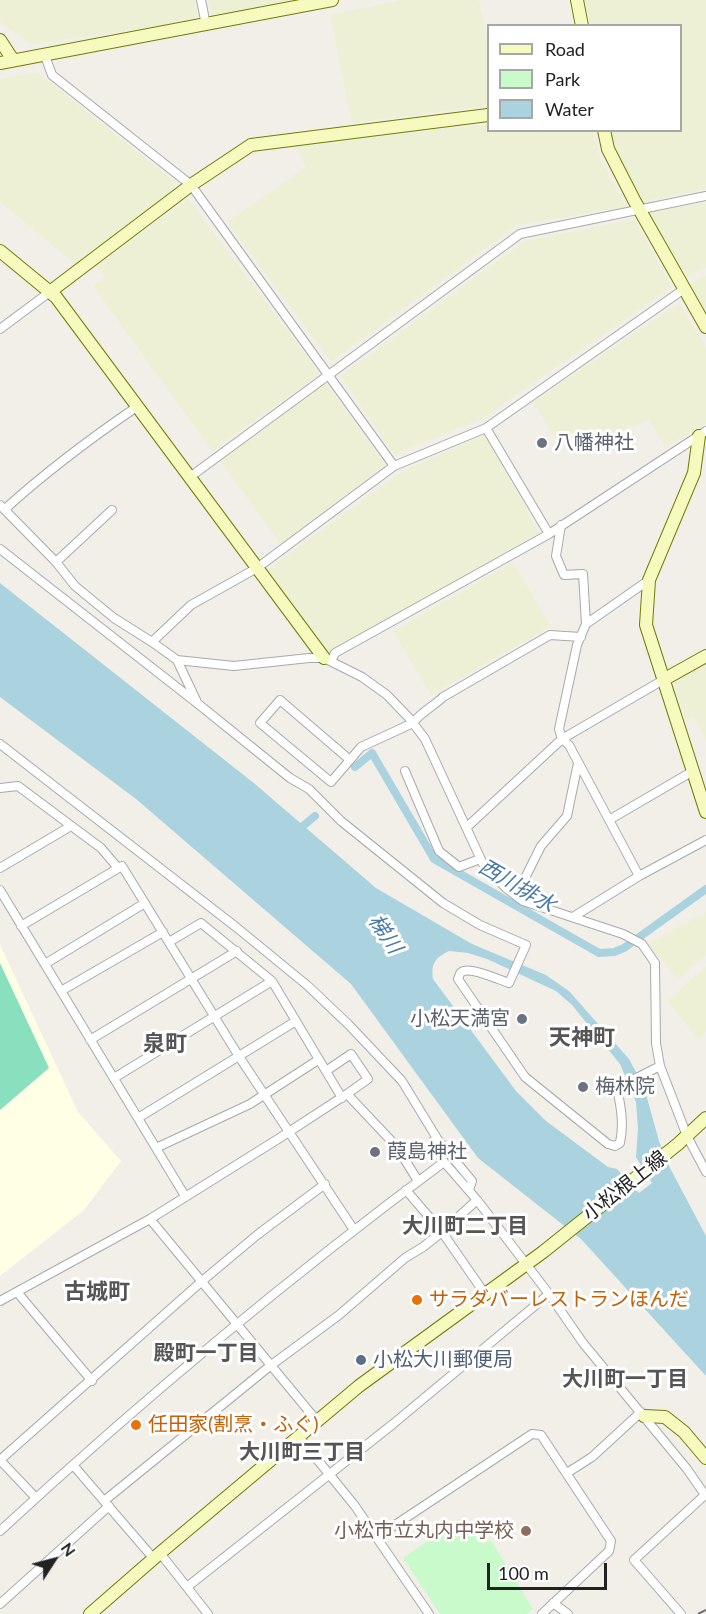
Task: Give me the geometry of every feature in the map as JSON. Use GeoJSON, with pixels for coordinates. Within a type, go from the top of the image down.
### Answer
{"type":"FeatureCollection","features":[{"type":"Feature","properties":{"kind":"street"},"geometry":{"type":"LineString","coordinates":[[201,0],[206,25]]}},
{"type":"Feature","properties":{"kind":"street"},"geometry":{"type":"LineString","coordinates":[[0,63],[332,0]]}},
{"type":"Feature","properties":{"kind":"street"},"geometry":{"type":"LineString","coordinates":[[577,0],[582,24]]}},
{"type":"Feature","properties":{"kind":"street"},"geometry":{"type":"LineString","coordinates":[[0,40],[13,60]]}},
{"type":"Feature","properties":{"kind":"street"},"geometry":{"type":"LineString","coordinates":[[45,56],[52,75],[191,186],[394,466]]}},
{"type":"Feature","properties":{"kind":"street"},"geometry":{"type":"LineString","coordinates":[[0,329],[191,186],[251,145],[487,115]]}},
{"type":"Feature","properties":{"kind":"street"},"geometry":{"type":"LineString","coordinates":[[604,132],[608,148],[639,210],[706,327]]}},
{"type":"Feature","properties":{"kind":"street"},"geometry":{"type":"LineString","coordinates":[[190,477],[520,234],[706,196]]}},
{"type":"Feature","properties":{"kind":"street"},"geometry":{"type":"LineString","coordinates":[[0,251],[51,291],[327,660]]}},
{"type":"Feature","properties":{"kind":"street"},"geometry":{"type":"LineString","coordinates":[[153,642],[190,605],[257,568],[394,466],[486,428],[684,289]]}},
{"type":"Feature","properties":{"kind":"street"},"geometry":{"type":"LineString","coordinates":[[138,406],[53,466],[2,507],[56,562],[75,586],[106,612],[177,660],[197,703]]}},
{"type":"Feature","properties":{"kind":"street"},"geometry":{"type":"LineString","coordinates":[[486,428],[549,534]]}},
{"type":"Feature","properties":{"kind":"street"},"geometry":{"type":"LineString","coordinates":[[327,660],[335,653],[549,534],[702,433]]}},
{"type":"Feature","properties":{"kind":"street"},"geometry":{"type":"LineString","coordinates":[[702,433],[694,473],[649,580],[646,625],[706,812]]}},
{"type":"Feature","properties":{"kind":"street"},"geometry":{"type":"LineString","coordinates":[[56,562],[112,510]]}},
{"type":"Feature","properties":{"kind":"street"},"geometry":{"type":"LineString","coordinates":[[561,525],[556,556],[564,576],[584,574],[586,624],[577,645],[559,729],[562,739],[578,762],[639,876]]}},
{"type":"Feature","properties":{"kind":"street"},"geometry":{"type":"LineString","coordinates":[[0,549],[290,778],[309,789],[341,821],[443,903],[480,925],[526,945],[509,983],[472,971],[463,971],[458,979],[525,1077],[608,1144],[615,1146],[620,1143],[622,1136],[623,1119],[617,1088],[660,1066]]}},
{"type":"Feature","properties":{"kind":"street"},"geometry":{"type":"LineString","coordinates":[[586,624],[649,580]]}},
{"type":"Feature","properties":{"kind":"street"},"geometry":{"type":"LineString","coordinates":[[350,760],[280,700],[260,723],[331,782],[350,760],[361,747],[413,723],[416,718],[434,707],[443,697],[550,635],[581,637]]}},
{"type":"Feature","properties":{"kind":"street"},"geometry":{"type":"LineString","coordinates":[[467,827],[562,739],[706,656]]}},
{"type":"Feature","properties":{"kind":"street"},"geometry":{"type":"LineString","coordinates":[[177,660],[234,666],[309,657],[327,660],[362,678],[387,695],[425,739],[484,866],[511,892],[523,900],[623,934],[642,944],[655,963],[656,1043],[660,1066],[682,1140],[706,1172]]}},
{"type":"Feature","properties":{"kind":"street"},"geometry":{"type":"LineString","coordinates":[[0,744],[237,927],[308,986],[348,1024],[402,1081],[438,1140],[472,1182],[469,1190]]}},
{"type":"Feature","properties":{"kind":"street"},"geometry":{"type":"LineString","coordinates":[[511,892],[525,878],[541,846],[567,816],[578,762]]}},
{"type":"Feature","properties":{"kind":"street"},"geometry":{"type":"LineString","coordinates":[[405,771],[439,851],[459,867],[480,859]]}},
{"type":"Feature","properties":{"kind":"street"},"geometry":{"type":"LineString","coordinates":[[609,820],[693,771]]}},
{"type":"Feature","properties":{"kind":"street"},"geometry":{"type":"LineString","coordinates":[[0,795],[5,787],[18,786],[101,848],[118,868]]}},
{"type":"Feature","properties":{"kind":"street"},"geometry":{"type":"LineString","coordinates":[[0,868],[71,826]]}},
{"type":"Feature","properties":{"kind":"street"},"geometry":{"type":"LineString","coordinates":[[573,917],[639,876],[706,840]]}},
{"type":"Feature","properties":{"kind":"street"},"geometry":{"type":"LineString","coordinates":[[21,926],[122,866],[238,1055],[291,1131],[354,1230]]}},
{"type":"Feature","properties":{"kind":"street"},"geometry":{"type":"LineString","coordinates":[[0,890],[185,1196]]}},
{"type":"Feature","properties":{"kind":"street"},"geometry":{"type":"LineString","coordinates":[[45,964],[145,903]]}},
{"type":"Feature","properties":{"kind":"street"},"geometry":{"type":"LineString","coordinates":[[169,942],[201,922],[272,981],[326,1071],[345,1096],[397,1147],[418,1181]]}},
{"type":"Feature","properties":{"kind":"street"},"geometry":{"type":"LineString","coordinates":[[61,992],[163,932]]}},
{"type":"Feature","properties":{"kind":"street"},"geometry":{"type":"LineString","coordinates":[[90,1040],[237,951]]}},
{"type":"Feature","properties":{"kind":"street"},"geometry":{"type":"LineString","coordinates":[[114,1078],[272,981]]}},
{"type":"Feature","properties":{"kind":"street"},"geometry":{"type":"LineString","coordinates":[[138,1118],[296,1021]]}},
{"type":"Feature","properties":{"kind":"street"},"geometry":{"type":"LineString","coordinates":[[0,1301],[150,1219],[291,1131],[368,1079],[351,1054],[326,1071]]}},
{"type":"Feature","properties":{"kind":"street"},"geometry":{"type":"LineString","coordinates":[[156,1148],[266,1095],[318,1060]]}},
{"type":"Feature","properties":{"kind":"street","name":"小松根上線"},"geometry":{"type":"LineString","coordinates":[[90,1614],[360,1386],[543,1252],[706,1118]]}},
{"type":"Feature","properties":{"kind":"street"},"geometry":{"type":"LineString","coordinates":[[429,1127],[430,1135],[444,1162],[477,1200],[549,1294],[583,1343],[693,1476],[705,1495],[634,1560],[681,1614]]}},
{"type":"Feature","properties":{"kind":"street"},"geometry":{"type":"LineString","coordinates":[[0,1531],[193,1359],[354,1230],[444,1162]]}},
{"type":"Feature","properties":{"kind":"street"},"geometry":{"type":"LineString","coordinates":[[36,1498],[0,1460],[92,1381],[201,1282],[325,1184]]}},
{"type":"Feature","properties":{"kind":"street"},"geometry":{"type":"LineString","coordinates":[[406,1190],[442,1232],[485,1294]]}},
{"type":"Feature","properties":{"kind":"street"},"geometry":{"type":"LineString","coordinates":[[0,1604],[106,1503],[270,1366],[339,1315],[405,1258],[442,1232],[477,1200]]}},
{"type":"Feature","properties":{"kind":"street"},"geometry":{"type":"LineString","coordinates":[[150,1219],[317,1422]]}},
{"type":"Feature","properties":{"kind":"street"},"geometry":{"type":"LineString","coordinates":[[17,1292],[92,1381]]}},
{"type":"Feature","properties":{"kind":"street"},"geometry":{"type":"LineString","coordinates":[[187,1587],[393,1424],[549,1294]]}},
{"type":"Feature","properties":{"kind":"street"},"geometry":{"type":"LineString","coordinates":[[567,1473],[592,1457],[643,1414],[665,1417],[684,1432],[706,1458]]}},
{"type":"Feature","properties":{"kind":"street"},"geometry":{"type":"LineString","coordinates":[[377,1537],[532,1434],[541,1436],[612,1541],[609,1551],[542,1614]]}},
{"type":"Feature","properties":{"kind":"street"},"geometry":{"type":"LineString","coordinates":[[299,1437],[377,1537],[429,1614]]}},
{"type":"Feature","properties":{"kind":"street"},"geometry":{"type":"LineString","coordinates":[[73,1465],[106,1503],[187,1587],[204,1612]]}},
{"type":"Feature","properties":{"kind":"street"},"geometry":{"type":"LineString","coordinates":[[553,1603],[568,1614]]}},
{"type":"Feature","properties":{"kind":"shaded area"},"geometry":{"type":"Polygon","coordinates":[[[0,0],[194,0],[198,21],[32,44],[0,22],[0,0]]]}},
{"type":"Feature","properties":{"kind":"shaded area"},"geometry":{"type":"Polygon","coordinates":[[[208,0],[307,0],[212,20],[208,0]]]}},
{"type":"Feature","properties":{"kind":"shaded area"},"geometry":{"type":"Polygon","coordinates":[[[401,0],[479,0],[487,41],[487,106],[352,123],[330,15],[401,0]]]}},
{"type":"Feature","properties":{"kind":"shaded area"},"geometry":{"type":"Polygon","coordinates":[[[585,0],[706,0],[706,189],[640,202],[614,145],[611,132],[682,132],[682,24],[590,24],[585,0]]]}},
{"type":"Feature","properties":{"kind":"shaded area"},"geometry":{"type":"Polygon","coordinates":[[[37,72],[175,182],[175,191],[76,265],[0,202],[0,79],[37,72]]]}},
{"type":"Feature","properties":{"kind":"shaded area"},"geometry":{"type":"Polygon","coordinates":[[[487,124],[487,132],[593,132],[601,160],[626,207],[517,225],[331,362],[227,222],[306,167],[294,145],[487,124]]]}},
{"type":"Feature","properties":{"kind":"shaded area"},"geometry":{"type":"Polygon","coordinates":[[[188,199],[320,374],[212,451],[93,286],[105,277],[97,266],[188,199]]]}},
{"type":"Feature","properties":{"kind":"shaded area"},"geometry":{"type":"Polygon","coordinates":[[[706,202],[706,267],[684,280],[647,213],[706,202]]]}},
{"type":"Feature","properties":{"kind":"shaded area"},"geometry":{"type":"Polygon","coordinates":[[[634,219],[672,287],[483,418],[394,455],[341,376],[523,242],[634,219]]]}},
{"type":"Feature","properties":{"kind":"shaded area"},"geometry":{"type":"Polygon","coordinates":[[[706,275],[706,318],[688,286],[706,275]]]}},
{"type":"Feature","properties":{"kind":"shaded area"},"geometry":{"type":"Polygon","coordinates":[[[679,303],[706,347],[706,424],[665,447],[649,420],[581,447],[555,439],[533,402],[679,303]]]}},
{"type":"Feature","properties":{"kind":"shaded area"},"geometry":{"type":"Polygon","coordinates":[[[326,383],[385,465],[281,544],[220,461],[326,383]]]}},
{"type":"Feature","properties":{"kind":"shaded area"},"geometry":{"type":"Polygon","coordinates":[[[485,434],[539,533],[328,653],[267,570],[401,472],[485,434]]]}},
{"type":"Feature","properties":{"kind":"shaded area"},"geometry":{"type":"Polygon","coordinates":[[[513,562],[551,626],[431,695],[393,631],[513,562]]]}},
{"type":"Feature","properties":{"kind":"shaded area"},"geometry":{"type":"Polygon","coordinates":[[[706,664],[706,740],[694,717],[686,722],[674,683],[706,664]]]}},
{"type":"Feature","properties":{"kind":"shaded area"},"geometry":{"type":"Polygon","coordinates":[[[706,912],[706,955],[678,980],[648,943],[706,912]]]}},
{"type":"Feature","properties":{"kind":"shaded area"},"geometry":{"type":"Polygon","coordinates":[[[0,945],[78,1112],[121,1161],[84,1210],[0,1276],[0,945]]]}},
{"type":"Feature","properties":{"kind":"shaded area"},"geometry":{"type":"Polygon","coordinates":[[[706,967],[706,1031],[698,1039],[667,1001],[706,967]]]}},
{"type":"Feature","properties":{"kind":"green space"},"geometry":{"type":"Polygon","coordinates":[[[0,963],[49,1068],[0,1110],[0,963]]]}},
{"type":"Feature","properties":{"kind":"green space"},"geometry":{"type":"Polygon","coordinates":[[[463,1516],[483,1544],[491,1540],[533,1609],[527,1614],[440,1614],[403,1558],[463,1516]]]}},
{"type":"Feature","properties":{"kind":"water","name":"梯川"},"geometry":{"type":"Polygon","coordinates":[[[0,583],[255,784],[376,888],[472,944],[546,975],[569,991],[629,1059],[644,1087],[659,1141],[670,1168],[706,1236],[706,1376],[581,1239],[478,1158],[351,984],[136,799],[0,697],[0,583]],[[449,951],[440,956],[433,965],[433,979],[516,1091],[546,1121],[608,1167],[617,1169],[639,1193],[652,1183],[636,1157],[638,1128],[636,1102],[620,1064],[572,1005],[556,991],[487,959],[468,953],[449,951]]]}},
{"type":"Feature","properties":{"kind":"waterway","name":"西川排水"},"geometry":{"type":"LineString","coordinates":[[355,767],[372,753],[434,859],[599,953],[614,952],[624,948],[706,889]]}},
{"type":"Feature","properties":{"kind":"waterway","name":"西川排水"},"geometry":{"type":"LineString","coordinates":[[297,831],[315,816]]}},
{"type":"Feature","properties":{"kind":"railway"},"geometry":{"type":"LineString","coordinates":[[698,1614],[706,1610]]}},
{"type":"Feature","properties":{"kind":"place","name":"八幡神社"},"geometry":{"type":"Point","coordinates":[542,443]}},
{"type":"Feature","properties":{"kind":"place","name":"小松天満宮"},"geometry":{"type":"Point","coordinates":[522,1019]}},
{"type":"Feature","properties":{"kind":"place","name":"梅林院"},"geometry":{"type":"Point","coordinates":[583,1087]}},
{"type":"Feature","properties":{"kind":"place","name":"葭島神社"},"geometry":{"type":"Point","coordinates":[375,1152]}},
{"type":"Feature","properties":{"kind":"place","name":"サラダバーレストランほんだ"},"geometry":{"type":"Point","coordinates":[417,1300]}},
{"type":"Feature","properties":{"kind":"place","name":"小松大川郵便局"},"geometry":{"type":"Point","coordinates":[361,1360]}},
{"type":"Feature","properties":{"kind":"place","name":"任田家(割烹・ふぐ)"},"geometry":{"type":"Point","coordinates":[136,1425]}},
{"type":"Feature","properties":{"kind":"place","name":"小松市立丸内中学校"},"geometry":{"type":"Point","coordinates":[526,1531]}},
{"type":"Feature","properties":{"kind":"district","name":"天神町"},"geometry":{"type":"Point","coordinates":[582,1038]}},
{"type":"Feature","properties":{"kind":"district","name":"泉町"},"geometry":{"type":"Point","coordinates":[165,1044]}},
{"type":"Feature","properties":{"kind":"district","name":"大川町二丁目"},"geometry":{"type":"Point","coordinates":[465,1226]}},
{"type":"Feature","properties":{"kind":"district","name":"古城町"},"geometry":{"type":"Point","coordinates":[97,1292]}},
{"type":"Feature","properties":{"kind":"district","name":"殿町一丁目"},"geometry":{"type":"Point","coordinates":[206,1353]}},
{"type":"Feature","properties":{"kind":"district","name":"大川町一丁目"},"geometry":{"type":"Point","coordinates":[625,1379]}},
{"type":"Feature","properties":{"kind":"district","name":"大川町三丁目"},"geometry":{"type":"Point","coordinates":[302,1452]}}]}
